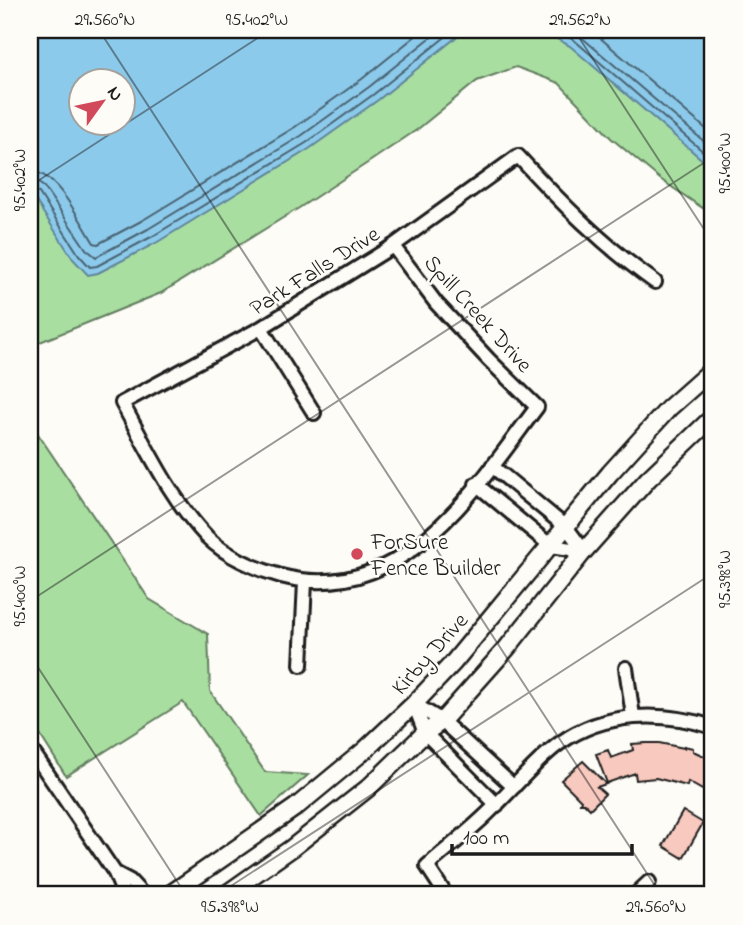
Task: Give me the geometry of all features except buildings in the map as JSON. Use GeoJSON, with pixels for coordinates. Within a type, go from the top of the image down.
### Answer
{"type":"FeatureCollection","features":[{"type":"Feature","properties":{"kind":"main road","name":"Kirby Drive"},"geometry":{"type":"LineString","coordinates":[[169,895],[296,807],[365,750],[414,704],[453,663],[610,473],[669,408],[713,369]]}},
{"type":"Feature","properties":{"kind":"main road"},"geometry":{"type":"LineString","coordinates":[[225,895],[292,848],[368,788],[425,733],[442,721],[507,648],[584,551],[648,478],[713,417]]}},
{"type":"Feature","properties":{"kind":"street","name":"Park Falls Drive"},"geometry":{"type":"LineString","coordinates":[[305,582],[237,558],[209,538],[175,496],[122,402],[261,328],[393,246],[518,156],[563,205],[630,264],[655,282]]}},
{"type":"Feature","properties":{"kind":"street","name":"Spill Creek Drive"},"geometry":{"type":"LineString","coordinates":[[393,246],[436,303],[537,407],[492,466]]}},
{"type":"Feature","properties":{"kind":"street"},"geometry":{"type":"LineString","coordinates":[[261,328],[314,413]]}},
{"type":"Feature","properties":{"kind":"street"},"geometry":{"type":"LineString","coordinates":[[301,664],[305,582],[368,573],[410,553],[430,537],[492,466],[566,528],[584,551]]}},
{"type":"Feature","properties":{"kind":"street"},"geometry":{"type":"LineString","coordinates":[[476,484],[551,546],[584,551]]}},
{"type":"Feature","properties":{"kind":"street"},"geometry":{"type":"LineString","coordinates":[[626,668],[633,716]]}},
{"type":"Feature","properties":{"kind":"street"},"geometry":{"type":"LineString","coordinates":[[414,704],[442,721],[513,787]]}},
{"type":"Feature","properties":{"kind":"street"},"geometry":{"type":"LineString","coordinates":[[414,704],[425,733],[496,805]]}},
{"type":"Feature","properties":{"kind":"street"},"geometry":{"type":"LineString","coordinates":[[446,895],[427,866],[496,805],[537,763],[571,737],[597,725],[633,716],[667,716],[713,727]]}},
{"type":"Feature","properties":{"kind":"street"},"geometry":{"type":"LineString","coordinates":[[30,748],[115,873],[124,895]]}},
{"type":"Feature","properties":{"kind":"street"},"geometry":{"type":"LineString","coordinates":[[115,873],[130,881],[143,895]]}},
{"type":"Feature","properties":{"kind":"street"},"geometry":{"type":"LineString","coordinates":[[635,895],[649,882]]}},
{"type":"Feature","properties":{"kind":"green space"},"geometry":{"type":"Polygon","coordinates":[[[30,30],[713,30],[713,215],[660,179],[611,138],[559,83],[516,67],[477,81],[418,129],[372,160],[161,293],[30,346],[30,30]]]}},
{"type":"Feature","properties":{"kind":"green space"},"geometry":{"type":"Polygon","coordinates":[[[30,397],[32,425],[149,599],[208,634],[210,691],[265,772],[308,775],[261,816],[183,702],[66,776],[30,719],[30,397]]]}},
{"type":"Feature","properties":{"kind":"water"},"geometry":{"type":"Polygon","coordinates":[[[30,30],[469,30],[309,149],[156,243],[98,273],[88,275],[73,259],[30,192],[30,30]]]}},
{"type":"Feature","properties":{"kind":"water"},"geometry":{"type":"Polygon","coordinates":[[[541,30],[706,30],[713,42],[713,169],[570,46],[541,30]]]}},
{"type":"Feature","properties":{"kind":"place","name":"ForSure Fence Builder"},"geometry":{"type":"Point","coordinates":[357,554]}}]}
